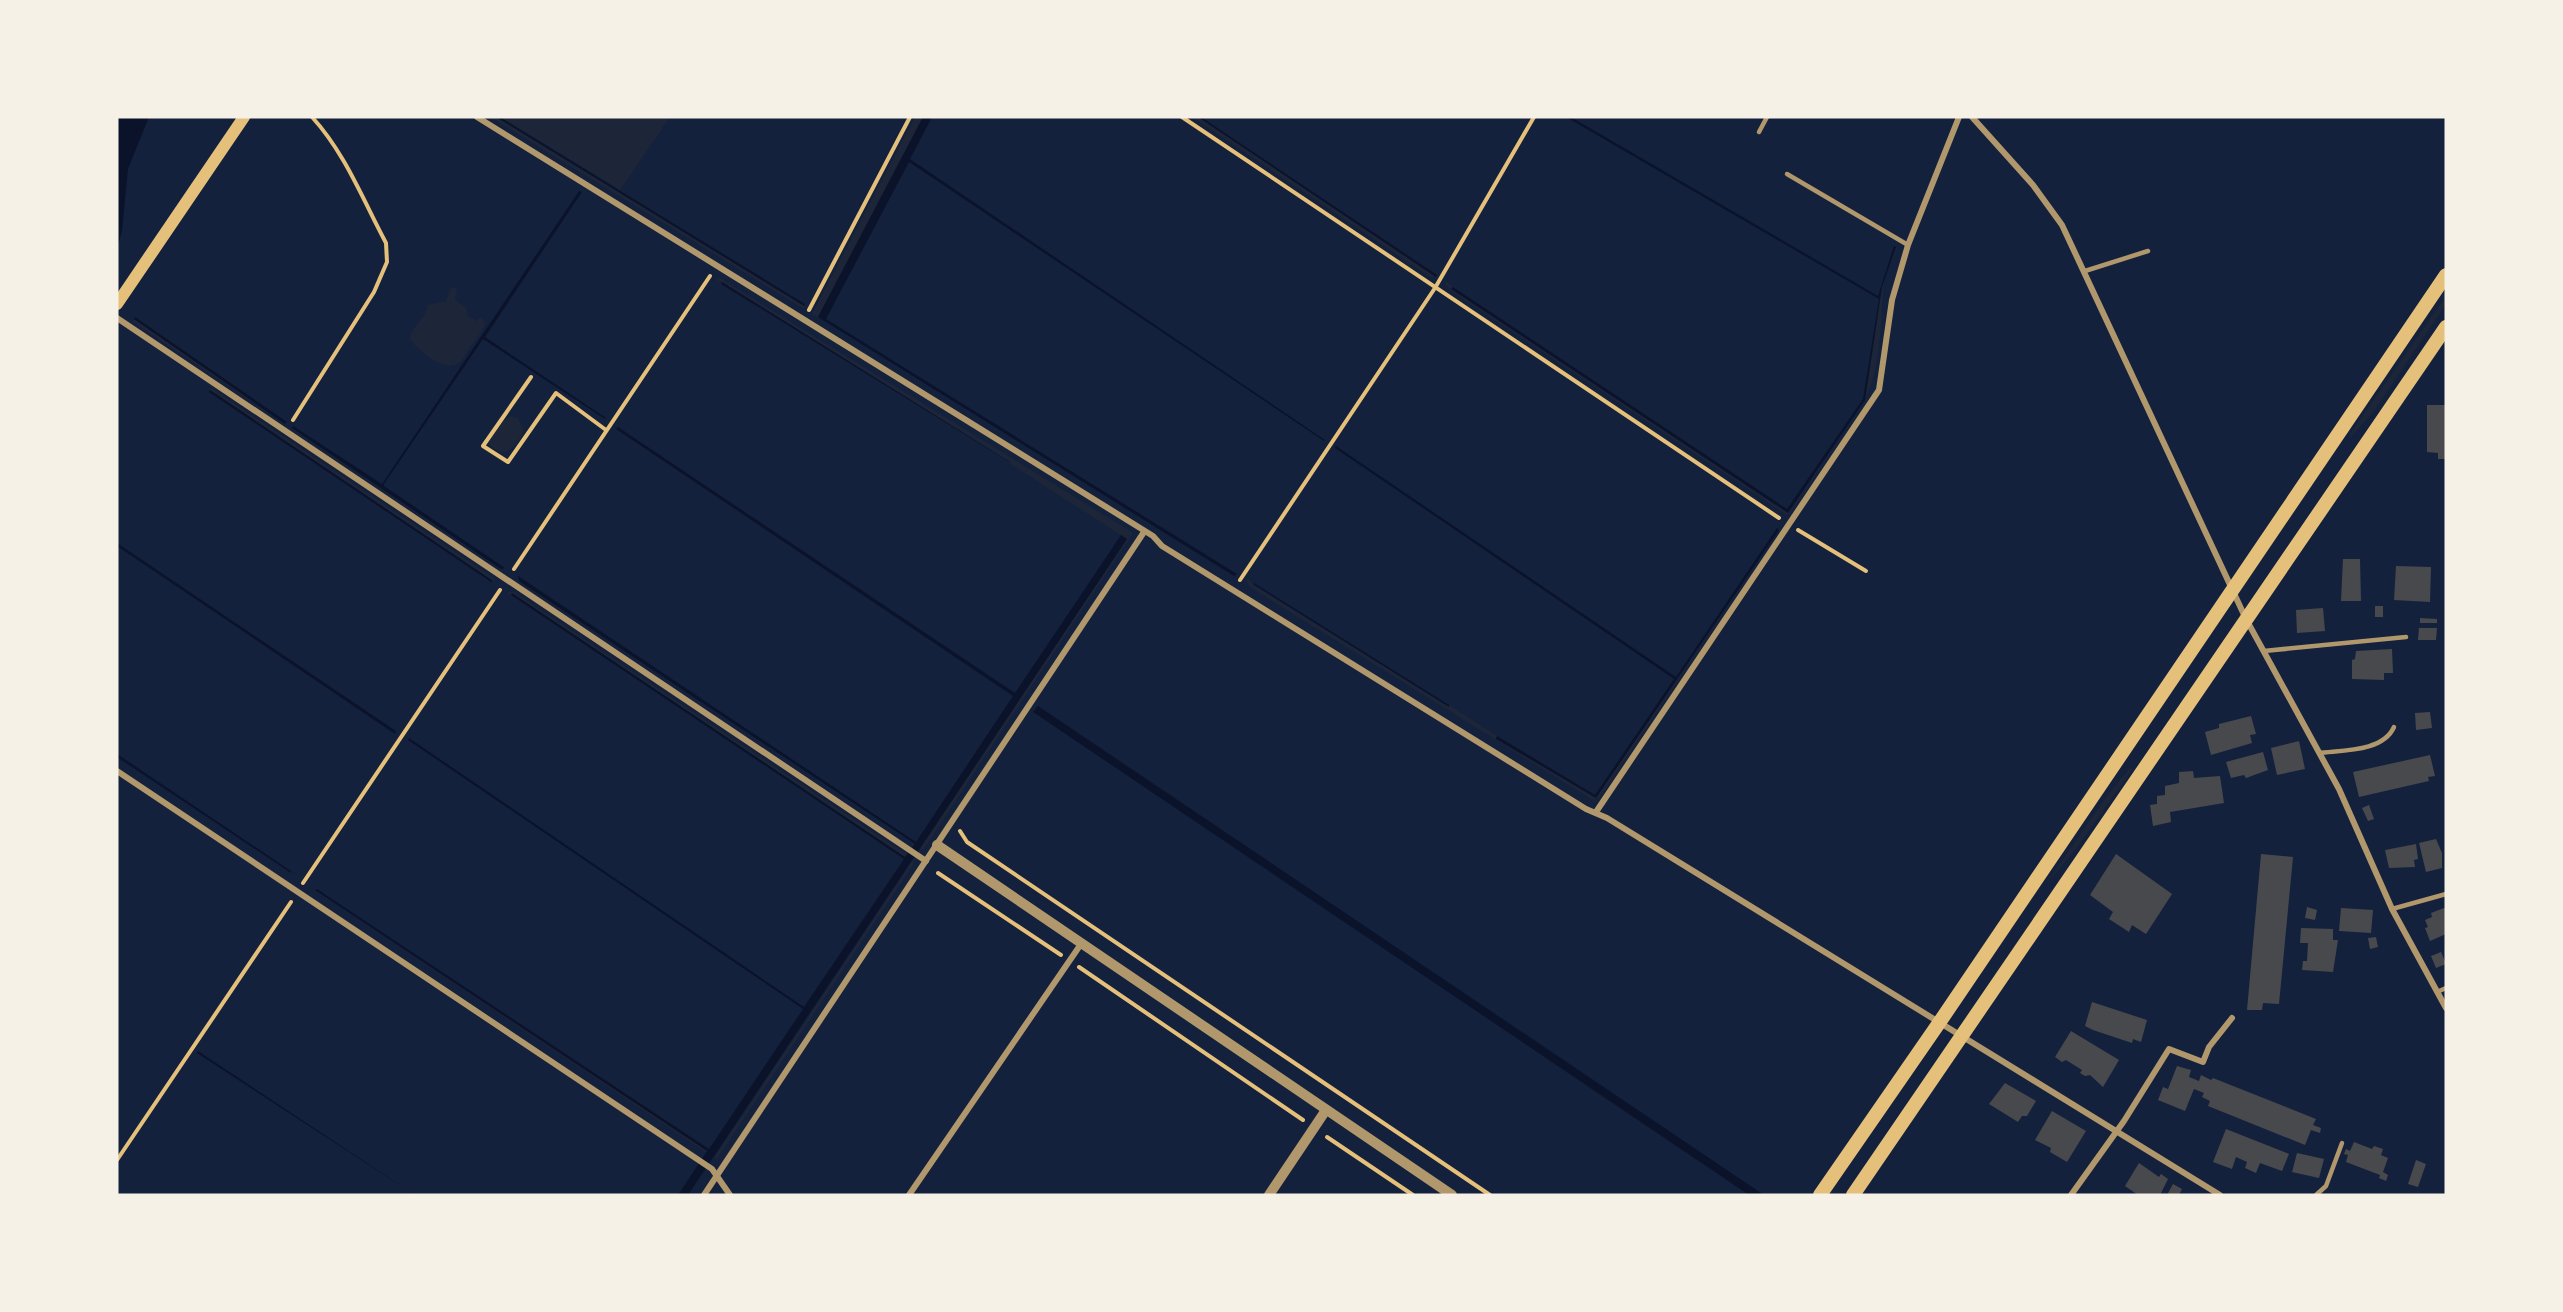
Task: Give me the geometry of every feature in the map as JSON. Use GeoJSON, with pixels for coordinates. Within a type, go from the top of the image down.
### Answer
{"type":"FeatureCollection","features":[{"type":"Feature","properties":{"kind":"highway"},"geometry":{"type":"LineString","coordinates":[[1820,1195],[2234,591],[2446,275]]}},
{"type":"Feature","properties":{"kind":"highway"},"geometry":{"type":"LineString","coordinates":[[1853,1195],[2446,327]]}},
{"type":"Feature","properties":{"kind":"main road"},"geometry":{"type":"LineString","coordinates":[[117,304],[244,117]]}},
{"type":"Feature","properties":{"kind":"street"},"geometry":{"type":"LineString","coordinates":[[477,117],[804,318],[1153,536],[1162,546],[1232,590],[1576,803],[1596,812],[2220,1195]]}},
{"type":"Feature","properties":{"kind":"street"},"geometry":{"type":"LineString","coordinates":[[1596,812],[1879,390],[1892,300],[1908,244],[1959,117]]}},
{"type":"Feature","properties":{"kind":"street"},"geometry":{"type":"LineString","coordinates":[[1972,117],[2033,185],[2062,225],[2246,619],[2319,753],[2358,830],[2392,909],[2446,1008]]}},
{"type":"Feature","properties":{"kind":"street"},"geometry":{"type":"LineString","coordinates":[[117,318],[926,861]]}},
{"type":"Feature","properties":{"kind":"street"},"geometry":{"type":"LineString","coordinates":[[705,1195],[1144,532]]}},
{"type":"Feature","properties":{"kind":"street"},"geometry":{"type":"LineString","coordinates":[[117,771],[712,1169],[716,1178],[730,1195]]}},
{"type":"Feature","properties":{"kind":"street"},"geometry":{"type":"LineString","coordinates":[[937,845],[1452,1195]]}},
{"type":"Feature","properties":{"kind":"street"},"geometry":{"type":"LineString","coordinates":[[909,1195],[1081,944]]}},
{"type":"Feature","properties":{"kind":"street"},"geometry":{"type":"LineString","coordinates":[[2071,1195],[2124,1121],[2169,1049],[2203,1062],[2209,1047],[2232,1018]]}},
{"type":"Feature","properties":{"kind":"street"},"geometry":{"type":"LineString","coordinates":[[1269,1195],[1326,1110]]}},
{"type":"Feature","properties":{"kind":"lane"},"geometry":{"type":"LineString","coordinates":[[1759,132],[1767,117]]}},
{"type":"Feature","properties":{"kind":"lane"},"geometry":{"type":"LineString","coordinates":[[1787,174],[1908,244]]}},
{"type":"Feature","properties":{"kind":"lane"},"geometry":{"type":"LineString","coordinates":[[2085,271],[2148,251]]}},
{"type":"Feature","properties":{"kind":"lane"},"geometry":{"type":"LineString","coordinates":[[2264,651],[2406,637]]}},
{"type":"Feature","properties":{"kind":"lane"},"geometry":{"type":"LineString","coordinates":[[2319,753],[2374,744],[2389,736],[2394,727]]}},
{"type":"Feature","properties":{"kind":"lane"},"geometry":{"type":"LineString","coordinates":[[2392,909],[2446,894]]}},
{"type":"Feature","properties":{"kind":"lane"},"geometry":{"type":"LineString","coordinates":[[2437,992],[2446,988]]}},
{"type":"Feature","properties":{"kind":"lane"},"geometry":{"type":"LineString","coordinates":[[2316,1195],[2326,1186],[2342,1143]]}},
{"type":"Feature","properties":{"kind":"path"},"geometry":{"type":"LineString","coordinates":[[286,431],[374,292],[388,257],[386,243],[343,159],[328,134],[312,117]]}},
{"type":"Feature","properties":{"kind":"path"},"geometry":{"type":"LineString","coordinates":[[804,318],[910,117]]}},
{"type":"Feature","properties":{"kind":"path"},"geometry":{"type":"LineString","coordinates":[[1182,117],[1789,525],[1866,571]]}},
{"type":"Feature","properties":{"kind":"path"},"geometry":{"type":"LineString","coordinates":[[1232,590],[1436,288],[1534,117]]}},
{"type":"Feature","properties":{"kind":"path"},"geometry":{"type":"LineString","coordinates":[[117,1160],[718,266]]}},
{"type":"Feature","properties":{"kind":"path"},"geometry":{"type":"LineString","coordinates":[[531,377],[483,446],[508,462],[556,393],[606,430]]}},
{"type":"Feature","properties":{"kind":"path"},"geometry":{"type":"LineString","coordinates":[[960,830],[967,842],[1490,1195]]}},
{"type":"Feature","properties":{"kind":"path"},"geometry":{"type":"LineString","coordinates":[[938,873],[1305,1122]]}},
{"type":"Feature","properties":{"kind":"path"},"geometry":{"type":"LineString","coordinates":[[1322,1134],[1413,1195]]}},
{"type":"Feature","properties":{"kind":"shaded area"},"geometry":{"type":"Polygon","coordinates":[[[117,117],[149,117],[128,169],[122,231],[117,248],[117,117]]]}},
{"type":"Feature","properties":{"kind":"shaded area"},"geometry":{"type":"Polygon","coordinates":[[[490,117],[496,117],[803,305],[805,304],[804,309],[490,117]]]}},
{"type":"Feature","properties":{"kind":"shaded area"},"geometry":{"type":"Polygon","coordinates":[[[496,117],[500,117],[805,304],[804,306],[496,117]]]}},
{"type":"Feature","properties":{"kind":"shaded area"},"geometry":{"type":"Polygon","coordinates":[[[500,117],[670,117],[620,190],[500,117]]]}},
{"type":"Feature","properties":{"kind":"shaded area"},"geometry":{"type":"Polygon","coordinates":[[[915,117],[923,117],[818,317],[812,314],[915,117]]]}},
{"type":"Feature","properties":{"kind":"shaded area"},"geometry":{"type":"Polygon","coordinates":[[[923,117],[932,117],[910,159],[1325,440],[909,162],[826,319],[1237,574],[1234,576],[818,317],[923,117]]]}},
{"type":"Feature","properties":{"kind":"shaded area"},"geometry":{"type":"Polygon","coordinates":[[[1192,117],[1198,117],[1436,277],[1430,277],[1192,117]]]}},
{"type":"Feature","properties":{"kind":"shaded area"},"geometry":{"type":"Polygon","coordinates":[[[1198,117],[1437,275],[1436,277],[1198,117]]]}},
{"type":"Feature","properties":{"kind":"shaded area"},"geometry":{"type":"Polygon","coordinates":[[[1566,117],[1571,117],[1878,296],[1894,246],[1896,247],[1882,287],[1865,400],[1788,513],[1451,289],[1453,287],[1787,509],[1863,399],[1879,299],[1566,117]]]}},
{"type":"Feature","properties":{"kind":"shaded area"},"geometry":{"type":"Polygon","coordinates":[[[579,191],[582,192],[485,337],[606,418],[483,339],[384,484],[505,568],[501,569],[292,428],[293,426],[382,484],[579,191]]]}},
{"type":"Feature","properties":{"kind":"shaded area"},"geometry":{"type":"Polygon","coordinates":[[[718,277],[1133,533],[924,849],[920,849],[1127,539],[1010,462],[716,280],[718,277]]]}},
{"type":"Feature","properties":{"kind":"shaded area"},"geometry":{"type":"Polygon","coordinates":[[[1446,281],[1452,288],[1788,513],[1865,400],[1787,515],[1453,292],[1445,284],[1446,281]]]}},
{"type":"Feature","properties":{"kind":"shaded area"},"geometry":{"type":"Polygon","coordinates":[[[722,282],[1010,462],[1011,463],[721,284],[722,282]]]}},
{"type":"Feature","properties":{"kind":"shaded area"},"geometry":{"type":"Polygon","coordinates":[[[1884,282],[1877,359],[1865,400],[1882,287],[1884,282]]]}},
{"type":"Feature","properties":{"kind":"shaded area"},"geometry":{"type":"Polygon","coordinates":[[[451,288],[457,288],[455,300],[466,308],[468,316],[476,321],[481,317],[485,323],[462,360],[453,365],[446,365],[432,359],[410,339],[428,305],[446,301],[451,288]]]}},
{"type":"Feature","properties":{"kind":"shaded area"},"geometry":{"type":"Polygon","coordinates":[[[2446,296],[2446,304],[2374,411],[2350,438],[2350,434],[2446,296]]]}},
{"type":"Feature","properties":{"kind":"shaded area"},"geometry":{"type":"Polygon","coordinates":[[[135,317],[287,422],[285,424],[134,319],[135,317]]]}},
{"type":"Feature","properties":{"kind":"shaded area"},"geometry":{"type":"Polygon","coordinates":[[[134,319],[285,424],[133,322],[134,319]]]}},
{"type":"Feature","properties":{"kind":"shaded area"},"geometry":{"type":"Polygon","coordinates":[[[211,388],[494,578],[495,585],[492,580],[210,390],[211,388]]]}},
{"type":"Feature","properties":{"kind":"shaded area"},"geometry":{"type":"Polygon","coordinates":[[[210,390],[493,581],[491,582],[209,392],[210,390]]]}},
{"type":"Feature","properties":{"kind":"shaded area"},"geometry":{"type":"Polygon","coordinates":[[[511,416],[518,418],[523,430],[521,436],[509,450],[494,449],[489,443],[492,435],[504,420],[511,416]]]}},
{"type":"Feature","properties":{"kind":"shaded area"},"geometry":{"type":"Polygon","coordinates":[[[618,427],[1015,693],[1121,535],[1127,539],[688,1195],[678,1195],[707,1151],[315,890],[317,889],[709,1149],[803,1009],[408,740],[409,738],[804,1007],[904,859],[511,595],[512,593],[905,857],[915,844],[519,581],[518,576],[916,842],[1013,696],[616,429],[618,427]]]}},
{"type":"Feature","properties":{"kind":"shaded area"},"geometry":{"type":"Polygon","coordinates":[[[1336,446],[1676,677],[1777,528],[1779,530],[1596,798],[1496,739],[1497,736],[1595,795],[1674,679],[1335,448],[1336,446]]]}},
{"type":"Feature","properties":{"kind":"shaded area"},"geometry":{"type":"Polygon","coordinates":[[[1779,530],[1599,798],[1593,800],[1250,587],[1246,581],[1248,578],[1253,585],[1596,798],[1779,530]]]}},
{"type":"Feature","properties":{"kind":"shaded area"},"geometry":{"type":"Polygon","coordinates":[[[117,543],[396,731],[395,734],[117,546],[117,543]]]}},
{"type":"Feature","properties":{"kind":"shaded area"},"geometry":{"type":"Polygon","coordinates":[[[1253,584],[1449,705],[1449,707],[1253,584]]]}},
{"type":"Feature","properties":{"kind":"shaded area"},"geometry":{"type":"Polygon","coordinates":[[[514,592],[907,855],[906,858],[513,594],[507,594],[514,592]]]}},
{"type":"Feature","properties":{"kind":"shaded area"},"geometry":{"type":"Polygon","coordinates":[[[1038,706],[1764,1195],[1749,1195],[1033,712],[1038,706]]]}},
{"type":"Feature","properties":{"kind":"shaded area"},"geometry":{"type":"Polygon","coordinates":[[[117,754],[291,871],[291,873],[117,757],[117,754]]]}},
{"type":"Feature","properties":{"kind":"shaded area"},"geometry":{"type":"Polygon","coordinates":[[[2131,767],[2132,770],[2076,849],[2046,884],[2106,797],[2131,767]]]}},
{"type":"Feature","properties":{"kind":"shaded area"},"geometry":{"type":"Polygon","coordinates":[[[913,860],[913,865],[717,1159],[714,1158],[913,860]]]}},
{"type":"Feature","properties":{"kind":"shaded area"},"geometry":{"type":"Polygon","coordinates":[[[315,890],[708,1151],[707,1153],[315,890]]]}},
{"type":"Feature","properties":{"kind":"shaded area"},"geometry":{"type":"Polygon","coordinates":[[[198,1051],[415,1195],[197,1053],[198,1051]]]}},
{"type":"Feature","properties":{"kind":"building"},"geometry":{"type":"Polygon","coordinates":[[[2427,405],[2446,405],[2446,459],[2438,459],[2438,453],[2427,452],[2427,405]]]}},
{"type":"Feature","properties":{"kind":"building"},"geometry":{"type":"Polygon","coordinates":[[[2343,559],[2360,559],[2361,601],[2341,601],[2343,559]]]}},
{"type":"Feature","properties":{"kind":"building"},"geometry":{"type":"Polygon","coordinates":[[[2396,566],[2431,567],[2430,602],[2394,600],[2396,566]]]}},
{"type":"Feature","properties":{"kind":"building"},"geometry":{"type":"Polygon","coordinates":[[[2375,606],[2383,606],[2383,617],[2375,617],[2375,606]]]}},
{"type":"Feature","properties":{"kind":"building"},"geometry":{"type":"Polygon","coordinates":[[[2323,608],[2325,631],[2297,633],[2296,610],[2323,608]]]}},
{"type":"Feature","properties":{"kind":"building"},"geometry":{"type":"Polygon","coordinates":[[[2420,618],[2437,619],[2437,623],[2420,623],[2420,618]]]}},
{"type":"Feature","properties":{"kind":"building"},"geometry":{"type":"Polygon","coordinates":[[[2419,628],[2437,628],[2436,640],[2418,640],[2419,628]]]}},
{"type":"Feature","properties":{"kind":"building"},"geometry":{"type":"Polygon","coordinates":[[[2392,649],[2393,673],[2384,673],[2384,680],[2352,679],[2352,660],[2355,659],[2356,651],[2392,649]]]}},
{"type":"Feature","properties":{"kind":"building"},"geometry":{"type":"Polygon","coordinates":[[[2430,712],[2432,728],[2416,730],[2415,713],[2430,712]]]}},
{"type":"Feature","properties":{"kind":"building"},"geometry":{"type":"Polygon","coordinates":[[[2251,716],[2256,734],[2250,735],[2252,743],[2211,755],[2205,732],[2219,728],[2219,724],[2251,716]]]}},
{"type":"Feature","properties":{"kind":"building"},"geometry":{"type":"Polygon","coordinates":[[[2299,741],[2305,769],[2277,775],[2271,748],[2299,741]]]}},
{"type":"Feature","properties":{"kind":"building"},"geometry":{"type":"Polygon","coordinates":[[[2263,752],[2268,770],[2246,778],[2244,775],[2231,778],[2226,762],[2263,752]]]}},
{"type":"Feature","properties":{"kind":"building"},"geometry":{"type":"Polygon","coordinates":[[[2430,755],[2435,776],[2428,777],[2429,781],[2359,797],[2353,772],[2430,755]]]}},
{"type":"Feature","properties":{"kind":"building"},"geometry":{"type":"Polygon","coordinates":[[[2193,771],[2194,778],[2220,776],[2224,803],[2170,812],[2171,822],[2153,826],[2150,805],[2157,804],[2157,796],[2165,795],[2165,786],[2179,783],[2179,772],[2193,771]]]}},
{"type":"Feature","properties":{"kind":"building"},"geometry":{"type":"Polygon","coordinates":[[[2369,805],[2374,819],[2368,821],[2362,808],[2369,805]]]}},
{"type":"Feature","properties":{"kind":"building"},"geometry":{"type":"Polygon","coordinates":[[[2436,839],[2442,853],[2442,868],[2426,872],[2419,843],[2436,839]]]}},
{"type":"Feature","properties":{"kind":"building"},"geometry":{"type":"Polygon","coordinates":[[[2416,844],[2418,859],[2414,860],[2415,867],[2389,868],[2385,850],[2416,844]]]}},
{"type":"Feature","properties":{"kind":"building"},"geometry":{"type":"Polygon","coordinates":[[[2116,854],[2172,894],[2146,934],[2132,925],[2129,932],[2109,919],[2113,912],[2090,895],[2116,854]]]}},
{"type":"Feature","properties":{"kind":"building"},"geometry":{"type":"Polygon","coordinates":[[[2261,854],[2293,857],[2279,1004],[2263,1003],[2262,1010],[2247,1010],[2261,854]]]}},
{"type":"Feature","properties":{"kind":"building"},"geometry":{"type":"Polygon","coordinates":[[[2307,907],[2317,910],[2315,920],[2305,918],[2307,907]]]}},
{"type":"Feature","properties":{"kind":"building"},"geometry":{"type":"Polygon","coordinates":[[[2341,908],[2373,910],[2371,933],[2339,931],[2341,908]]]}},
{"type":"Feature","properties":{"kind":"building"},"geometry":{"type":"Polygon","coordinates":[[[2446,909],[2446,934],[2430,941],[2425,928],[2428,927],[2425,920],[2432,917],[2431,913],[2446,909]]]}},
{"type":"Feature","properties":{"kind":"building"},"geometry":{"type":"Polygon","coordinates":[[[2301,928],[2333,929],[2333,940],[2338,940],[2333,972],[2302,970],[2303,961],[2307,961],[2308,943],[2300,943],[2301,928]]]}},
{"type":"Feature","properties":{"kind":"building"},"geometry":{"type":"Polygon","coordinates":[[[2376,937],[2378,947],[2370,949],[2368,938],[2376,937]]]}},
{"type":"Feature","properties":{"kind":"building"},"geometry":{"type":"Polygon","coordinates":[[[2441,952],[2446,964],[2436,968],[2431,956],[2441,952]]]}},
{"type":"Feature","properties":{"kind":"building"},"geometry":{"type":"Polygon","coordinates":[[[2092,1002],[2147,1020],[2141,1042],[2133,1039],[2132,1043],[2085,1026],[2092,1002]]]}},
{"type":"Feature","properties":{"kind":"building"},"geometry":{"type":"Polygon","coordinates":[[[2071,1031],[2119,1060],[2103,1087],[2090,1075],[2085,1076],[2080,1073],[2082,1070],[2066,1060],[2062,1062],[2055,1057],[2071,1031]]]}},
{"type":"Feature","properties":{"kind":"building"},"geometry":{"type":"Polygon","coordinates":[[[2177,1066],[2191,1070],[2189,1077],[2199,1081],[2201,1075],[2211,1080],[2213,1078],[2316,1119],[2313,1125],[2321,1128],[2320,1133],[2311,1130],[2305,1145],[2208,1106],[2210,1101],[2202,1097],[2204,1093],[2194,1089],[2185,1111],[2158,1100],[2163,1087],[2168,1089],[2177,1066]]]}},
{"type":"Feature","properties":{"kind":"building"},"geometry":{"type":"Polygon","coordinates":[[[2005,1083],[2036,1101],[2027,1116],[2022,1116],[2018,1122],[1989,1104],[2005,1083]]]}},
{"type":"Feature","properties":{"kind":"building"},"geometry":{"type":"Polygon","coordinates":[[[2052,1111],[2086,1131],[2067,1162],[2050,1152],[2051,1148],[2035,1140],[2052,1111]]]}},
{"type":"Feature","properties":{"kind":"building"},"geometry":{"type":"Polygon","coordinates":[[[2226,1129],[2289,1154],[2282,1171],[2260,1163],[2256,1173],[2245,1168],[2247,1162],[2236,1157],[2232,1169],[2213,1162],[2226,1129]]]}},
{"type":"Feature","properties":{"kind":"building"},"geometry":{"type":"Polygon","coordinates":[[[2354,1142],[2372,1149],[2374,1146],[2383,1149],[2381,1155],[2388,1158],[2383,1172],[2388,1175],[2386,1181],[2379,1178],[2380,1175],[2346,1162],[2348,1155],[2344,1154],[2346,1149],[2350,1151],[2354,1142]]]}},
{"type":"Feature","properties":{"kind":"building"},"geometry":{"type":"Polygon","coordinates":[[[2297,1153],[2324,1159],[2319,1178],[2292,1172],[2297,1153]]]}},
{"type":"Feature","properties":{"kind":"building"},"geometry":{"type":"Polygon","coordinates":[[[2416,1160],[2426,1164],[2418,1187],[2408,1184],[2416,1160]]]}},
{"type":"Feature","properties":{"kind":"building"},"geometry":{"type":"Polygon","coordinates":[[[2139,1163],[2159,1177],[2161,1174],[2168,1179],[2160,1195],[2138,1195],[2125,1186],[2139,1163]]]}},
{"type":"Feature","properties":{"kind":"building"},"geometry":{"type":"Polygon","coordinates":[[[2173,1184],[2182,1189],[2179,1195],[2167,1195],[2173,1184]]]}}]}
